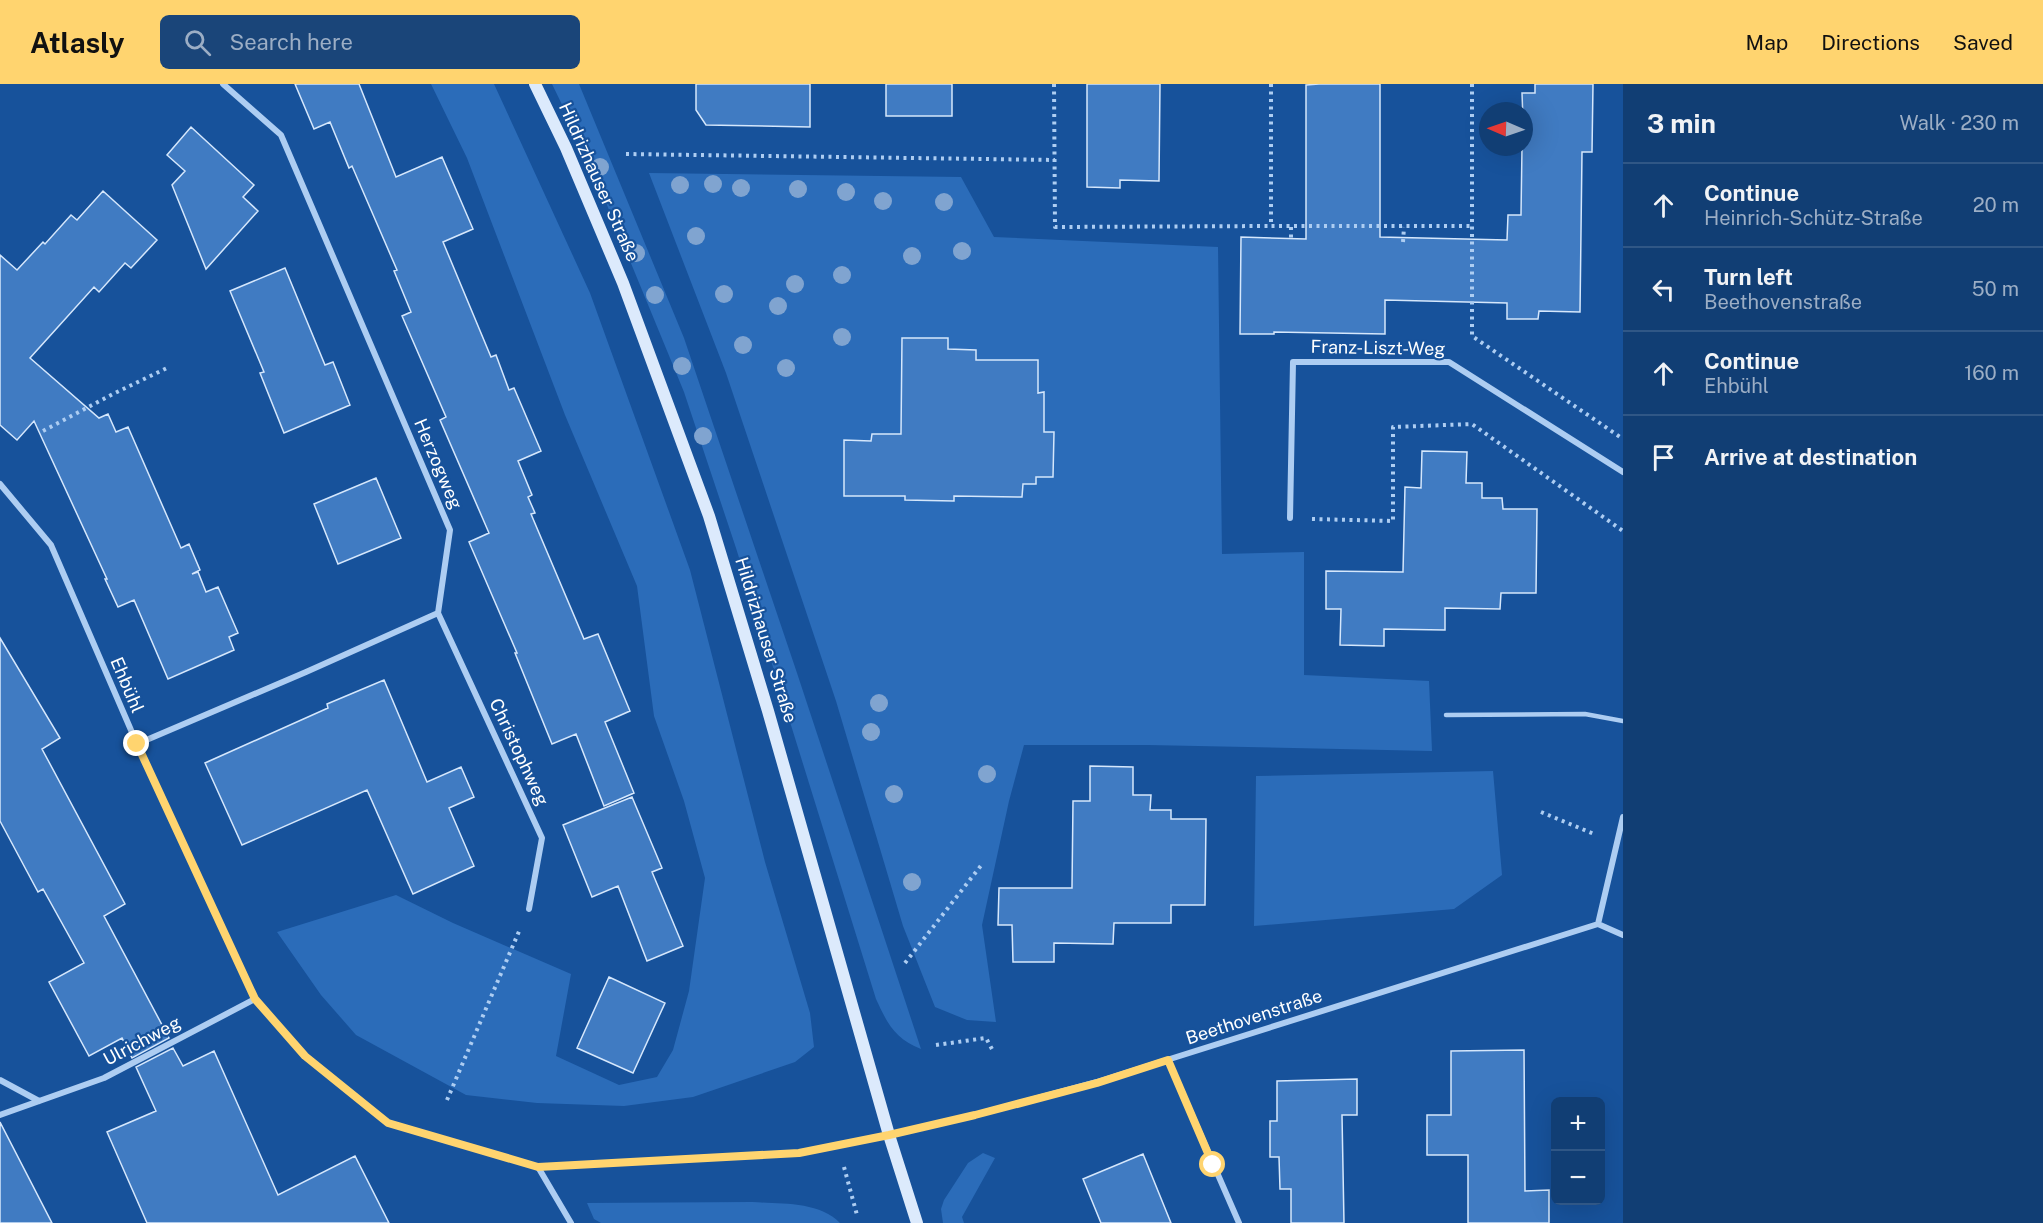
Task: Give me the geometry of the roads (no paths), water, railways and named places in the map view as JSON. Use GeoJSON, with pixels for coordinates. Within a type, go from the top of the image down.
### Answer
{"type":"FeatureCollection","features":[{"type":"Feature","properties":{"kind":"main road","name":"Hildrizhauser Straße"},"geometry":{"type":"LineString","coordinates":[[535,84],[566,148],[623,283],[709,516],[768,711],[889,1135],[917,1223]]}},
{"type":"Feature","properties":{"kind":"street","name":"Herzogweg"},"geometry":{"type":"LineString","coordinates":[[223,84],[281,135],[450,530],[438,613]]}},
{"type":"Feature","properties":{"kind":"street","name":"Franz-Liszt-Weg"},"geometry":{"type":"LineString","coordinates":[[1290,518],[1293,362],[1449,362],[1623,472]]}},
{"type":"Feature","properties":{"kind":"street","name":"Ehbühl"},"geometry":{"type":"LineString","coordinates":[[0,484],[51,545],[137,744],[255,999],[305,1056],[388,1123],[538,1167],[799,1153],[889,1135]]}},
{"type":"Feature","properties":{"kind":"street"},"geometry":{"type":"LineString","coordinates":[[137,744],[438,613]]}},
{"type":"Feature","properties":{"kind":"street","name":"Christophweg"},"geometry":{"type":"LineString","coordinates":[[438,613],[542,838],[529,909]]}},
{"type":"Feature","properties":{"kind":"street"},"geometry":{"type":"LineString","coordinates":[[1623,817],[1598,924],[1623,934]]}},
{"type":"Feature","properties":{"kind":"street","name":"Beethovenstraße"},"geometry":{"type":"LineString","coordinates":[[889,1135],[1097,1083],[1598,924]]}},
{"type":"Feature","properties":{"kind":"street","name":"Ulrichweg"},"geometry":{"type":"LineString","coordinates":[[2,1114],[104,1078],[255,999]]}},
{"type":"Feature","properties":{"kind":"street"},"geometry":{"type":"LineString","coordinates":[[1168,1060],[1239,1223]]}},
{"type":"Feature","properties":{"kind":"street"},"geometry":{"type":"LineString","coordinates":[[0,1080],[39,1101]]}},
{"type":"Feature","properties":{"kind":"street"},"geometry":{"type":"LineString","coordinates":[[538,1167],[571,1223]]}},
{"type":"Feature","properties":{"kind":"lane"},"geometry":{"type":"LineString","coordinates":[[1446,715],[1584,714],[1623,721]]}}]}
